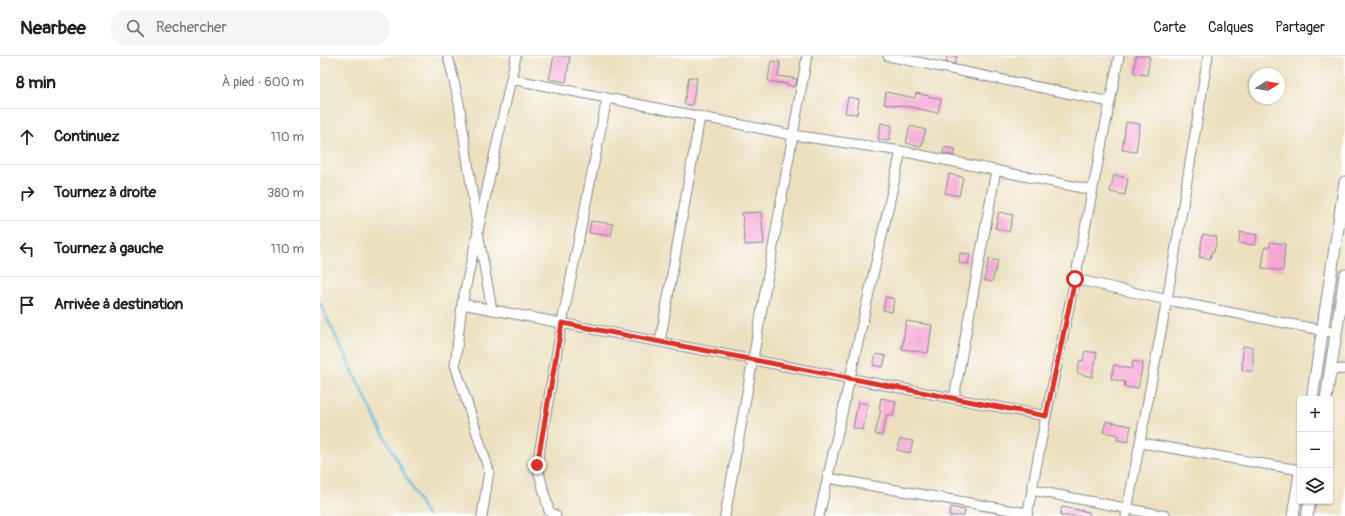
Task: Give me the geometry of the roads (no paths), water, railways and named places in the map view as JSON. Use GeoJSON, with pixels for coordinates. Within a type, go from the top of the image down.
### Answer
{"type":"FeatureCollection","features":[{"type":"Feature","properties":{"kind":"main road"},"geometry":{"type":"LineString","coordinates":[[1312,396],[1345,182]]}},
{"type":"Feature","properties":{"kind":"main road"},"geometry":{"type":"LineString","coordinates":[[1326,396],[1345,275]]}},
{"type":"Feature","properties":{"kind":"main road"},"geometry":{"type":"LineString","coordinates":[[1293,516],[1297,492]]}},
{"type":"Feature","properties":{"kind":"main road"},"geometry":{"type":"LineString","coordinates":[[1307,516],[1309,504]]}},
{"type":"Feature","properties":{"kind":"street"},"geometry":{"type":"LineString","coordinates":[[448,56],[459,103],[478,232],[492,310]]}},
{"type":"Feature","properties":{"kind":"street"},"geometry":{"type":"LineString","coordinates":[[482,516],[489,471],[455,365],[462,304],[516,56]]}},
{"type":"Feature","properties":{"kind":"street"},"geometry":{"type":"LineString","coordinates":[[725,516],[807,56]]}},
{"type":"Feature","properties":{"kind":"street"},"geometry":{"type":"LineString","coordinates":[[888,56],[1110,102]]}},
{"type":"Feature","properties":{"kind":"street"},"geometry":{"type":"LineString","coordinates":[[828,478],[1027,515],[1119,56]]}},
{"type":"Feature","properties":{"kind":"street"},"geometry":{"type":"LineString","coordinates":[[1127,513],[1167,300],[1208,56]]}},
{"type":"Feature","properties":{"kind":"street"},"geometry":{"type":"LineString","coordinates":[[511,79],[793,135],[901,151],[1092,190]]}},
{"type":"Feature","properties":{"kind":"street"},"geometry":{"type":"LineString","coordinates":[[556,516],[549,511],[537,465],[562,323],[607,98]]}},
{"type":"Feature","properties":{"kind":"street"},"geometry":{"type":"LineString","coordinates":[[660,342],[700,117]]}},
{"type":"Feature","properties":{"kind":"street"},"geometry":{"type":"LineString","coordinates":[[819,516],[901,151]]}},
{"type":"Feature","properties":{"kind":"street"},"geometry":{"type":"LineString","coordinates":[[954,398],[996,170]]}},
{"type":"Feature","properties":{"kind":"street"},"geometry":{"type":"LineString","coordinates":[[1075,279],[1167,300],[1336,333]]}},
{"type":"Feature","properties":{"kind":"street"},"geometry":{"type":"LineString","coordinates":[[462,304],[1046,416]]}},
{"type":"Feature","properties":{"kind":"street"},"geometry":{"type":"LineString","coordinates":[[1330,370],[1345,370]]}},
{"type":"Feature","properties":{"kind":"street"},"geometry":{"type":"LineString","coordinates":[[1141,442],[1297,469]]}},
{"type":"Feature","properties":{"kind":"street"},"geometry":{"type":"LineString","coordinates":[[1032,490],[1127,513],[1166,516]]}},
{"type":"Feature","properties":{"kind":"waterway"},"geometry":{"type":"LineString","coordinates":[[320,303],[377,422],[427,516]]}}]}
